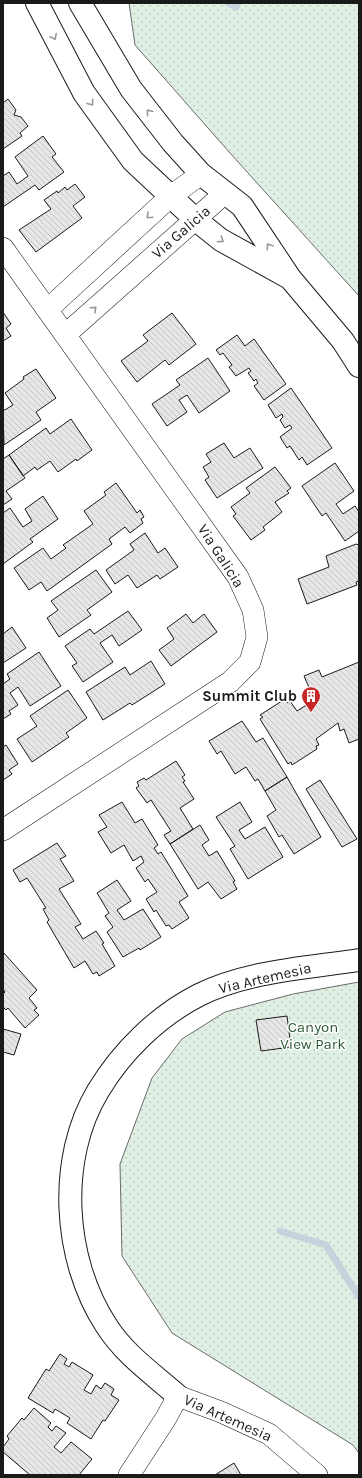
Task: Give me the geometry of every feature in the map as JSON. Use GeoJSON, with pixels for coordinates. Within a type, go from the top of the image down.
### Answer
{"type":"FeatureCollection","features":[{"type":"Feature","properties":{"kind":"street"},"geometry":{"type":"LineString","coordinates":[[37,3],[84,93],[133,161],[196,220],[221,240],[290,278]]}},
{"type":"Feature","properties":{"kind":"street"},"geometry":{"type":"LineString","coordinates":[[80,3],[131,89],[173,143],[201,174],[242,206],[290,278],[343,340],[359,366]]}},
{"type":"Feature","properties":{"kind":"street"},"geometry":{"type":"LineString","coordinates":[[47,310],[171,196],[201,174]]}},
{"type":"Feature","properties":{"kind":"street","name":"Via Galicia"},"geometry":{"type":"LineString","coordinates":[[65,335],[225,193]]}},
{"type":"Feature","properties":{"kind":"street","name":"Via Galicia"},"geometry":{"type":"LineString","coordinates":[[3,248],[238,577],[253,610],[257,636],[250,662],[230,682],[3,830]]}},
{"type":"Feature","properties":{"kind":"street","name":"Via Artemesia"},"geometry":{"type":"LineString","coordinates":[[317,1475],[269,1434],[221,1412],[178,1396],[125,1350],[105,1325],[86,1287],[76,1254],[70,1211],[70,1178],[80,1132],[97,1092],[108,1075],[139,1038],[165,1016],[200,995],[241,980],[275,973],[359,960]]}},
{"type":"Feature","properties":{"kind":"street"},"geometry":{"type":"LineString","coordinates":[[129,1475],[166,1418],[178,1396]]}},
{"type":"Feature","properties":{"kind":"green space"},"geometry":{"type":"Polygon","coordinates":[[[129,3],[359,3],[359,296],[135,45],[129,3]]]}},
{"type":"Feature","properties":{"kind":"green space","name":"Canyon View Park"},"geometry":{"type":"Polygon","coordinates":[[[359,982],[359,1453],[353,1445],[172,1333],[122,1256],[120,1164],[152,1078],[182,1039],[225,1012],[293,994],[359,982]]]}},
{"type":"Feature","properties":{"kind":"building"},"geometry":{"type":"Polygon","coordinates":[[[8,99],[16,110],[14,115],[21,117],[28,126],[20,133],[22,136],[3,149],[3,103],[8,99]]]}},
{"type":"Feature","properties":{"kind":"building"},"geometry":{"type":"Polygon","coordinates":[[[43,136],[56,154],[52,157],[64,172],[39,190],[35,185],[3,207],[3,176],[9,172],[17,184],[28,176],[15,157],[43,136]]]}},
{"type":"Feature","properties":{"kind":"building"},"geometry":{"type":"Polygon","coordinates":[[[75,184],[85,197],[73,206],[82,218],[36,252],[19,230],[51,209],[44,200],[57,191],[58,193],[65,187],[67,190],[75,184]]]}},
{"type":"Feature","properties":{"kind":"building"},"geometry":{"type":"Polygon","coordinates":[[[3,312],[11,324],[6,328],[11,336],[3,341],[3,312]]]}},
{"type":"Feature","properties":{"kind":"building"},"geometry":{"type":"Polygon","coordinates":[[[172,313],[196,344],[169,365],[165,360],[137,382],[121,361],[148,341],[143,335],[172,313]]]}},
{"type":"Feature","properties":{"kind":"building"},"geometry":{"type":"Polygon","coordinates":[[[237,335],[245,346],[254,339],[286,384],[264,400],[254,386],[258,383],[256,379],[254,381],[248,373],[251,371],[249,368],[236,376],[229,367],[232,365],[223,353],[220,355],[216,350],[237,335]]]}},
{"type":"Feature","properties":{"kind":"building"},"geometry":{"type":"Polygon","coordinates":[[[208,358],[230,391],[199,413],[187,395],[179,400],[187,412],[167,426],[152,404],[180,385],[176,380],[208,358]]]}},
{"type":"Feature","properties":{"kind":"building"},"geometry":{"type":"Polygon","coordinates":[[[36,369],[56,398],[36,412],[41,420],[4,445],[3,411],[13,405],[5,393],[24,379],[23,377],[36,369]]]}},
{"type":"Feature","properties":{"kind":"building"},"geometry":{"type":"Polygon","coordinates":[[[291,388],[332,448],[307,465],[302,457],[299,460],[290,446],[287,448],[280,437],[292,428],[290,425],[285,428],[280,420],[283,417],[282,414],[276,418],[268,405],[291,388]]]}},
{"type":"Feature","properties":{"kind":"building"},"geometry":{"type":"Polygon","coordinates":[[[71,419],[92,450],[58,472],[50,461],[37,470],[35,467],[23,476],[9,455],[46,428],[50,434],[71,419]]]}},
{"type":"Feature","properties":{"kind":"building"},"geometry":{"type":"Polygon","coordinates":[[[224,443],[234,458],[250,448],[263,468],[217,498],[205,480],[209,477],[203,467],[211,462],[206,454],[224,443]]]}},
{"type":"Feature","properties":{"kind":"building"},"geometry":{"type":"Polygon","coordinates":[[[9,455],[25,478],[6,491],[12,499],[3,505],[3,459],[9,455]]]}},
{"type":"Feature","properties":{"kind":"building"},"geometry":{"type":"Polygon","coordinates":[[[335,463],[354,491],[336,504],[343,514],[355,506],[359,512],[359,531],[345,541],[326,513],[322,516],[302,486],[335,463]]]}},
{"type":"Feature","properties":{"kind":"building"},"geometry":{"type":"Polygon","coordinates":[[[275,467],[291,488],[287,491],[289,493],[275,502],[282,512],[263,527],[265,530],[251,540],[233,516],[236,514],[231,507],[250,493],[246,488],[275,467]]]}},
{"type":"Feature","properties":{"kind":"building"},"geometry":{"type":"Polygon","coordinates":[[[116,483],[137,513],[140,510],[144,517],[141,519],[143,523],[130,533],[125,527],[109,539],[112,544],[47,591],[41,582],[29,590],[14,568],[43,548],[51,559],[66,548],[63,545],[93,524],[84,511],[106,495],[104,492],[116,483]]]}},
{"type":"Feature","properties":{"kind":"building"},"geometry":{"type":"Polygon","coordinates":[[[43,496],[58,519],[30,539],[33,542],[3,564],[3,513],[10,508],[23,527],[32,521],[25,509],[43,496]]]}},
{"type":"Feature","properties":{"kind":"building"},"geometry":{"type":"Polygon","coordinates":[[[145,533],[158,553],[165,548],[178,567],[160,579],[157,575],[137,588],[128,575],[115,584],[106,570],[134,550],[130,544],[145,533]]]}},
{"type":"Feature","properties":{"kind":"building"},"geometry":{"type":"Polygon","coordinates":[[[356,544],[359,545],[359,581],[356,582],[357,585],[307,604],[298,579],[329,567],[326,556],[356,544]]]}},
{"type":"Feature","properties":{"kind":"building"},"geometry":{"type":"Polygon","coordinates":[[[96,570],[112,592],[87,610],[91,615],[59,637],[47,618],[58,610],[51,601],[96,570]]]}},
{"type":"Feature","properties":{"kind":"building"},"geometry":{"type":"Polygon","coordinates":[[[128,611],[142,630],[119,646],[112,635],[100,643],[113,662],[83,682],[72,666],[77,663],[65,646],[90,629],[94,634],[128,611]]]}},
{"type":"Feature","properties":{"kind":"building"},"geometry":{"type":"Polygon","coordinates":[[[186,614],[193,623],[204,614],[217,632],[171,666],[159,650],[174,639],[167,628],[186,614]]]}},
{"type":"Feature","properties":{"kind":"building"},"geometry":{"type":"Polygon","coordinates":[[[12,627],[26,648],[3,663],[3,634],[12,627]]]}},
{"type":"Feature","properties":{"kind":"building"},"geometry":{"type":"Polygon","coordinates":[[[39,652],[61,686],[30,706],[18,687],[10,693],[18,705],[9,711],[11,714],[3,719],[3,684],[10,679],[7,674],[39,652]]]}},
{"type":"Feature","properties":{"kind":"building"},"geometry":{"type":"Polygon","coordinates":[[[151,661],[165,684],[132,705],[130,703],[103,720],[86,692],[125,667],[130,675],[151,661]]]}},
{"type":"Feature","properties":{"kind":"building","name":"Summit Club"},"geometry":{"type":"Polygon","coordinates":[[[359,662],[359,739],[349,743],[344,729],[340,731],[338,723],[316,739],[319,745],[316,746],[317,749],[292,765],[291,762],[288,764],[260,719],[263,717],[260,715],[285,699],[287,703],[290,701],[297,711],[313,701],[304,676],[319,670],[322,677],[359,662]]]}},
{"type":"Feature","properties":{"kind":"building"},"geometry":{"type":"Polygon","coordinates":[[[68,690],[87,718],[66,733],[69,737],[32,762],[17,739],[37,726],[30,716],[68,690]]]}},
{"type":"Feature","properties":{"kind":"building"},"geometry":{"type":"Polygon","coordinates":[[[242,721],[256,742],[263,738],[287,777],[265,791],[258,779],[255,781],[246,767],[235,774],[221,751],[217,754],[209,741],[242,721]]]}},
{"type":"Feature","properties":{"kind":"building"},"geometry":{"type":"Polygon","coordinates":[[[6,745],[18,764],[9,770],[12,774],[3,780],[3,747],[6,745]]]}},
{"type":"Feature","properties":{"kind":"building"},"geometry":{"type":"Polygon","coordinates":[[[176,761],[185,775],[182,777],[185,781],[183,782],[194,799],[180,808],[193,829],[170,844],[164,835],[171,831],[151,800],[147,803],[136,788],[139,786],[137,782],[144,778],[146,780],[176,761]]]}},
{"type":"Feature","properties":{"kind":"building"},"geometry":{"type":"Polygon","coordinates":[[[287,777],[321,837],[294,854],[282,835],[279,837],[267,816],[276,810],[265,791],[287,777]]]}},
{"type":"Feature","properties":{"kind":"building"},"geometry":{"type":"Polygon","coordinates":[[[320,780],[357,839],[342,847],[306,789],[320,780]]]}},
{"type":"Feature","properties":{"kind":"building"},"geometry":{"type":"Polygon","coordinates":[[[122,802],[135,823],[142,819],[158,845],[154,848],[158,854],[161,852],[188,896],[179,902],[189,918],[172,929],[169,925],[166,926],[156,910],[154,912],[146,899],[157,892],[148,879],[145,882],[136,868],[144,862],[141,856],[133,861],[124,845],[111,853],[98,832],[107,827],[99,815],[122,802]]]}},
{"type":"Feature","properties":{"kind":"building"},"geometry":{"type":"Polygon","coordinates":[[[240,802],[252,822],[239,830],[245,839],[265,827],[283,857],[248,879],[230,849],[235,846],[216,817],[240,802]]]}},
{"type":"Feature","properties":{"kind":"building"},"geometry":{"type":"Polygon","coordinates":[[[200,825],[209,840],[202,845],[209,856],[217,851],[235,881],[233,882],[237,889],[221,899],[208,882],[198,889],[170,844],[200,825]]]}},
{"type":"Feature","properties":{"kind":"building"},"geometry":{"type":"Polygon","coordinates":[[[57,843],[66,856],[60,859],[74,881],[59,889],[81,924],[75,927],[83,939],[96,931],[104,943],[102,944],[115,966],[99,976],[97,972],[93,974],[85,961],[74,968],[47,922],[49,920],[43,909],[46,908],[27,878],[20,882],[13,870],[57,843]]]}},
{"type":"Feature","properties":{"kind":"building"},"geometry":{"type":"Polygon","coordinates":[[[117,880],[131,901],[117,910],[124,920],[143,909],[161,937],[140,950],[139,948],[123,957],[107,932],[113,927],[105,916],[109,913],[97,893],[117,880]]]}},
{"type":"Feature","properties":{"kind":"building"},"geometry":{"type":"Polygon","coordinates":[[[3,952],[37,990],[29,998],[37,1008],[34,1010],[39,1015],[25,1028],[8,1008],[6,1010],[3,1007],[3,994],[5,992],[3,989],[3,952]]]}},
{"type":"Feature","properties":{"kind":"building"},"geometry":{"type":"Polygon","coordinates":[[[287,1016],[291,1047],[261,1051],[256,1020],[287,1016]]]}},
{"type":"Feature","properties":{"kind":"building"},"geometry":{"type":"Polygon","coordinates":[[[3,1029],[21,1034],[14,1055],[3,1052],[3,1029]]]}},
{"type":"Feature","properties":{"kind":"building"},"geometry":{"type":"Polygon","coordinates":[[[60,1354],[67,1359],[64,1364],[69,1367],[72,1362],[93,1375],[84,1390],[91,1394],[96,1385],[101,1389],[105,1383],[114,1389],[111,1395],[119,1400],[105,1421],[103,1420],[91,1439],[67,1423],[70,1418],[55,1409],[53,1413],[28,1398],[46,1369],[49,1371],[60,1354]]]}},
{"type":"Feature","properties":{"kind":"building"},"geometry":{"type":"Polygon","coordinates":[[[34,1408],[51,1423],[48,1427],[52,1431],[56,1426],[66,1433],[54,1447],[61,1453],[71,1442],[92,1459],[79,1475],[30,1475],[3,1452],[3,1447],[9,1439],[7,1436],[22,1418],[24,1420],[34,1408]]]}},
{"type":"Feature","properties":{"kind":"building"},"geometry":{"type":"Polygon","coordinates":[[[234,1463],[241,1475],[215,1475],[234,1463]]]}},
{"type":"Feature","properties":{"kind":"waterway"},"geometry":{"type":"LineString","coordinates":[[228,3],[236,7],[238,3]]}},
{"type":"Feature","properties":{"kind":"waterway"},"geometry":{"type":"LineString","coordinates":[[280,1231],[326,1245],[359,1297]]}},
{"type":"Feature","properties":{"kind":"place","name":"Summit Club"},"geometry":{"type":"Point","coordinates":[311,713]}}]}
